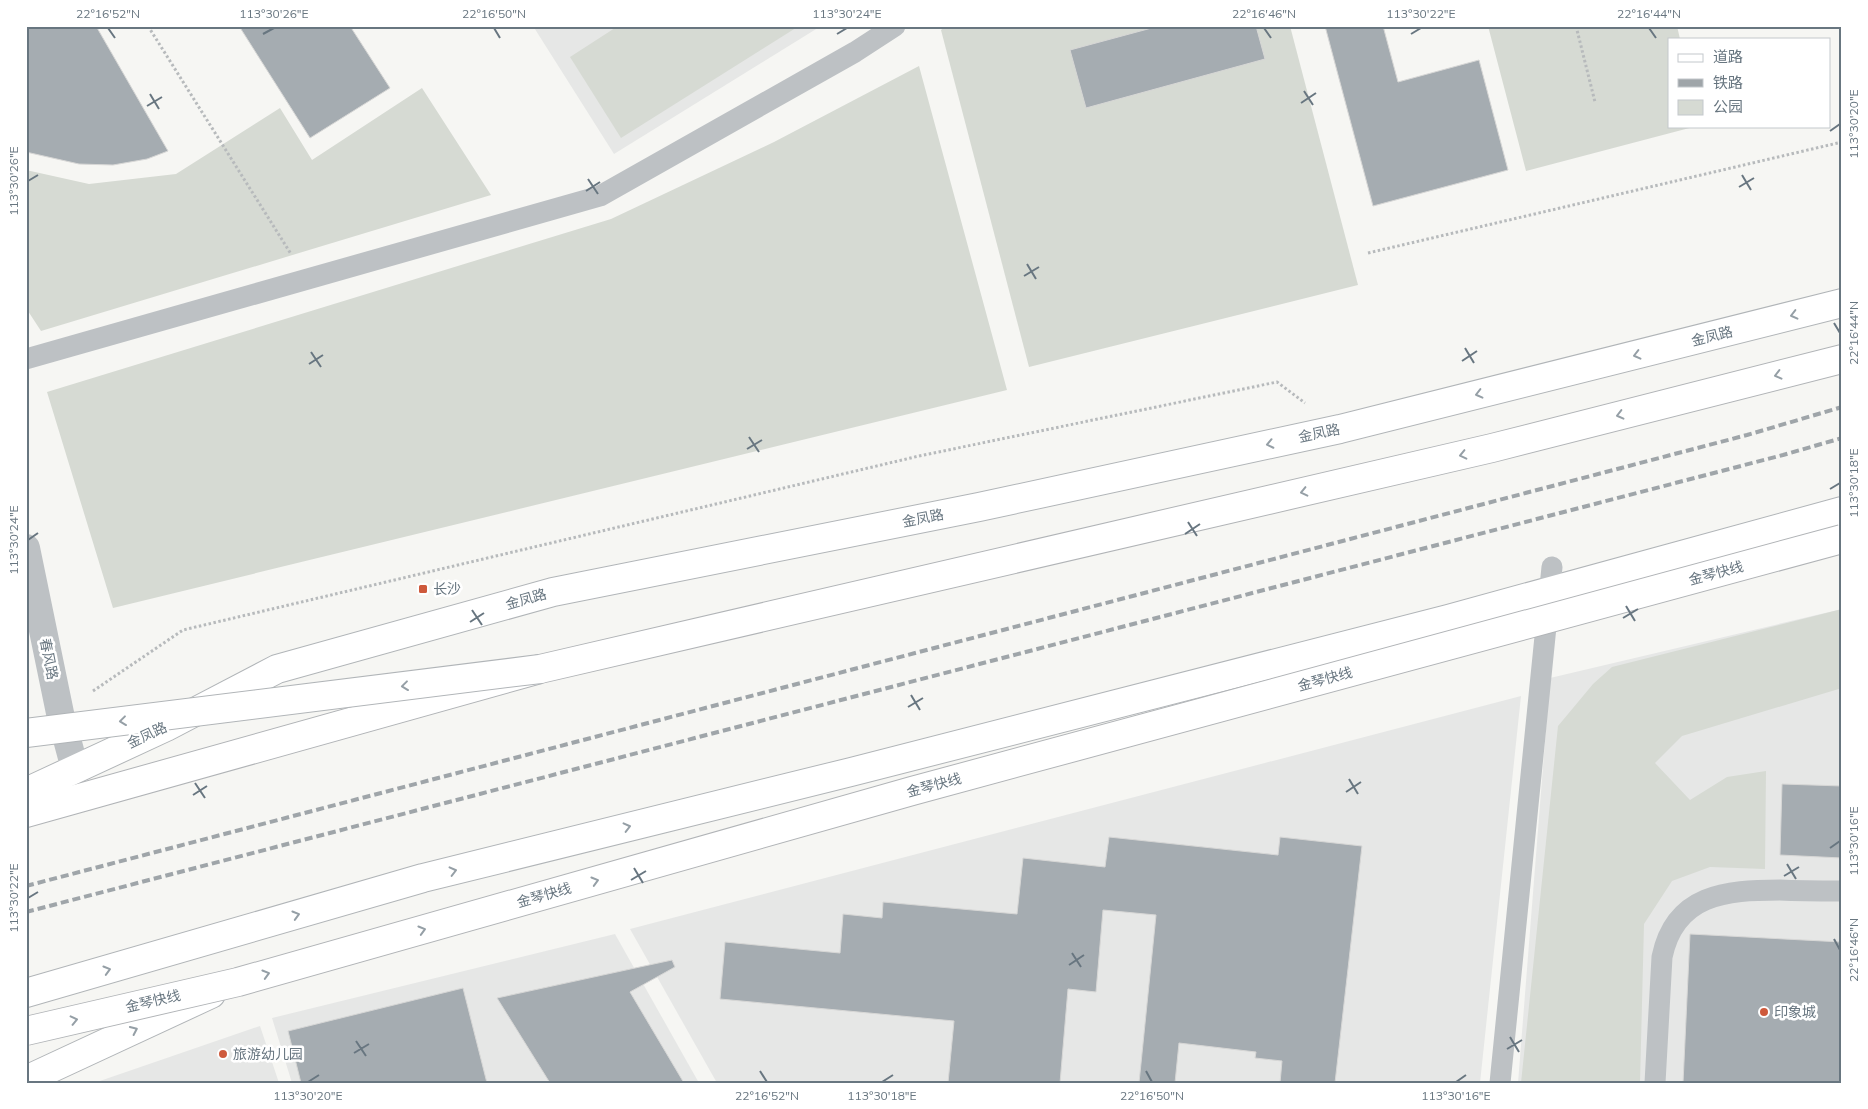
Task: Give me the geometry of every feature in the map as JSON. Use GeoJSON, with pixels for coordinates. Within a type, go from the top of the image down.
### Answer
{"type":"FeatureCollection","features":[{"type":"Feature","properties":{"kind":"main road","name":"金凤路"},"geometry":{"type":"LineString","coordinates":[[26,792],[166,727],[277,669],[552,592],[979,507],[1340,429],[1842,303]]}},
{"type":"Feature","properties":{"kind":"main road"},"geometry":{"type":"LineString","coordinates":[[26,813],[540,669],[1492,448],[1842,359]]}},
{"type":"Feature","properties":{"kind":"main road"},"geometry":{"type":"LineString","coordinates":[[26,993],[423,878],[870,767],[1439,622],[1551,579],[1842,511]]}},
{"type":"Feature","properties":{"kind":"main road","name":"金琴快线"},"geometry":{"type":"LineString","coordinates":[[26,1031],[238,982],[912,791],[1842,539]]}},
{"type":"Feature","properties":{"kind":"main road"},"geometry":{"type":"LineString","coordinates":[[26,733],[540,669]]}},
{"type":"Feature","properties":{"kind":"main road"},"geometry":{"type":"LineString","coordinates":[[26,1080],[238,982]]}},
{"type":"Feature","properties":{"kind":"street","name":"春风路"},"geometry":{"type":"LineString","coordinates":[[26,548],[60,713],[75,769]]}},
{"type":"Feature","properties":{"kind":"lane"},"geometry":{"type":"LineString","coordinates":[[26,359],[600,196],[855,52],[895,26]]}},
{"type":"Feature","properties":{"kind":"lane"},"geometry":{"type":"LineString","coordinates":[[1500,1083],[1551,579]]}},
{"type":"Feature","properties":{"kind":"lane"},"geometry":{"type":"LineString","coordinates":[[1655,1083],[1662,957],[1666,941],[1675,923],[1694,905],[1713,896],[1743,890],[1842,891]]}},
{"type":"Feature","properties":{"kind":"path"},"geometry":{"type":"LineString","coordinates":[[148,26],[308,279]]}},
{"type":"Feature","properties":{"kind":"path"},"geometry":{"type":"LineString","coordinates":[[1576,26],[1595,102]]}},
{"type":"Feature","properties":{"kind":"path"},"geometry":{"type":"LineString","coordinates":[[1368,253],[1842,142]]}},
{"type":"Feature","properties":{"kind":"path"},"geometry":{"type":"LineString","coordinates":[[60,713],[183,630],[919,456],[1277,382],[1340,429]]}},
{"type":"Feature","properties":{"kind":"shaded area"},"geometry":{"type":"Polygon","coordinates":[[[533,26],[821,26],[614,154],[533,26]]]}},
{"type":"Feature","properties":{"kind":"shaded area"},"geometry":{"type":"Polygon","coordinates":[[[1842,609],[1842,1083],[1518,1083],[1550,678],[1842,609]]]}},
{"type":"Feature","properties":{"kind":"shaded area"},"geometry":{"type":"Polygon","coordinates":[[[1521,696],[1480,1083],[717,1083],[630,929],[1521,696]]]}},
{"type":"Feature","properties":{"kind":"shaded area"},"geometry":{"type":"Polygon","coordinates":[[[615,934],[699,1083],[292,1083],[272,1018],[615,934]]]}},
{"type":"Feature","properties":{"kind":"shaded area","name":"旅游幼儿园"},"geometry":{"type":"Polygon","coordinates":[[[260,1026],[279,1083],[94,1083],[260,1026]]]}},
{"type":"Feature","properties":{"kind":"green space"},"geometry":{"type":"Polygon","coordinates":[[[618,26],[799,26],[621,138],[570,57],[618,26]]]}},
{"type":"Feature","properties":{"kind":"green space"},"geometry":{"type":"Polygon","coordinates":[[[946,26],[1290,26],[1358,285],[1029,367],[941,30],[946,26]]]}},
{"type":"Feature","properties":{"kind":"green space"},"geometry":{"type":"Polygon","coordinates":[[[1488,26],[1677,26],[1680,38],[1668,38],[1668,128],[1689,128],[1526,171],[1488,26]]]}},
{"type":"Feature","properties":{"kind":"green space"},"geometry":{"type":"Polygon","coordinates":[[[919,66],[1007,390],[113,608],[47,392],[611,219],[774,142],[919,66]]]}},
{"type":"Feature","properties":{"kind":"green space"},"geometry":{"type":"Polygon","coordinates":[[[422,88],[491,195],[41,331],[26,308],[26,170],[89,184],[176,174],[280,108],[312,160],[422,88]]]}},
{"type":"Feature","properties":{"kind":"green space"},"geometry":{"type":"Polygon","coordinates":[[[1842,609],[1842,688],[1682,736],[1655,763],[1690,800],[1727,777],[1766,771],[1765,869],[1710,867],[1672,881],[1644,924],[1640,1083],[1521,1083],[1558,726],[1593,684],[1612,667],[1842,609]]]}},
{"type":"Feature","properties":{"kind":"building"},"geometry":{"type":"Polygon","coordinates":[[[26,26],[96,26],[168,151],[147,159],[113,165],[79,164],[26,152],[26,26]]]}},
{"type":"Feature","properties":{"kind":"building"},"geometry":{"type":"Polygon","coordinates":[[[239,26],[350,26],[390,88],[310,138],[239,26]]]}},
{"type":"Feature","properties":{"kind":"building"},"geometry":{"type":"Polygon","coordinates":[[[1159,26],[1256,26],[1265,59],[1086,108],[1070,50],[1159,26]]]}},
{"type":"Feature","properties":{"kind":"building"},"geometry":{"type":"Polygon","coordinates":[[[1325,26],[1383,26],[1398,82],[1479,60],[1508,170],[1373,206],[1325,26]]]}},
{"type":"Feature","properties":{"kind":"building"},"geometry":{"type":"Polygon","coordinates":[[[1782,784],[1842,786],[1842,858],[1780,855],[1782,784]]]}},
{"type":"Feature","properties":{"kind":"building"},"geometry":{"type":"Polygon","coordinates":[[[1109,837],[1278,855],[1280,837],[1362,846],[1335,1083],[1280,1083],[1282,1061],[1255,1058],[1256,1052],[1179,1043],[1175,1083],[1139,1083],[1156,915],[1103,910],[1096,992],[1068,989],[1060,1083],[948,1083],[954,1021],[720,999],[725,942],[840,953],[843,914],[882,918],[883,902],[1017,914],[1023,858],[1105,867],[1109,837]]]}},
{"type":"Feature","properties":{"kind":"building","name":"印象城"},"geometry":{"type":"Polygon","coordinates":[[[1690,934],[1842,942],[1842,1083],[1683,1083],[1690,934]]]}},
{"type":"Feature","properties":{"kind":"building"},"geometry":{"type":"Polygon","coordinates":[[[672,960],[675,967],[630,992],[684,1083],[550,1083],[497,998],[672,960]]]}},
{"type":"Feature","properties":{"kind":"building"},"geometry":{"type":"Polygon","coordinates":[[[463,988],[487,1083],[301,1083],[288,1031],[463,988]]]}},
{"type":"Feature","properties":{"kind":"railway"},"geometry":{"type":"LineString","coordinates":[[26,886],[1747,435],[1842,407]]}},
{"type":"Feature","properties":{"kind":"railway"},"geometry":{"type":"LineString","coordinates":[[26,912],[1783,455],[1842,438]]}},
{"type":"Feature","properties":{"kind":"place","name":"长沙"},"geometry":{"type":"Point","coordinates":[423,589]}},
{"type":"Feature","properties":{"kind":"place","name":"印象城"},"geometry":{"type":"Point","coordinates":[1764,1012]}},
{"type":"Feature","properties":{"kind":"place","name":"旅游幼儿园"},"geometry":{"type":"Point","coordinates":[223,1054]}}]}
